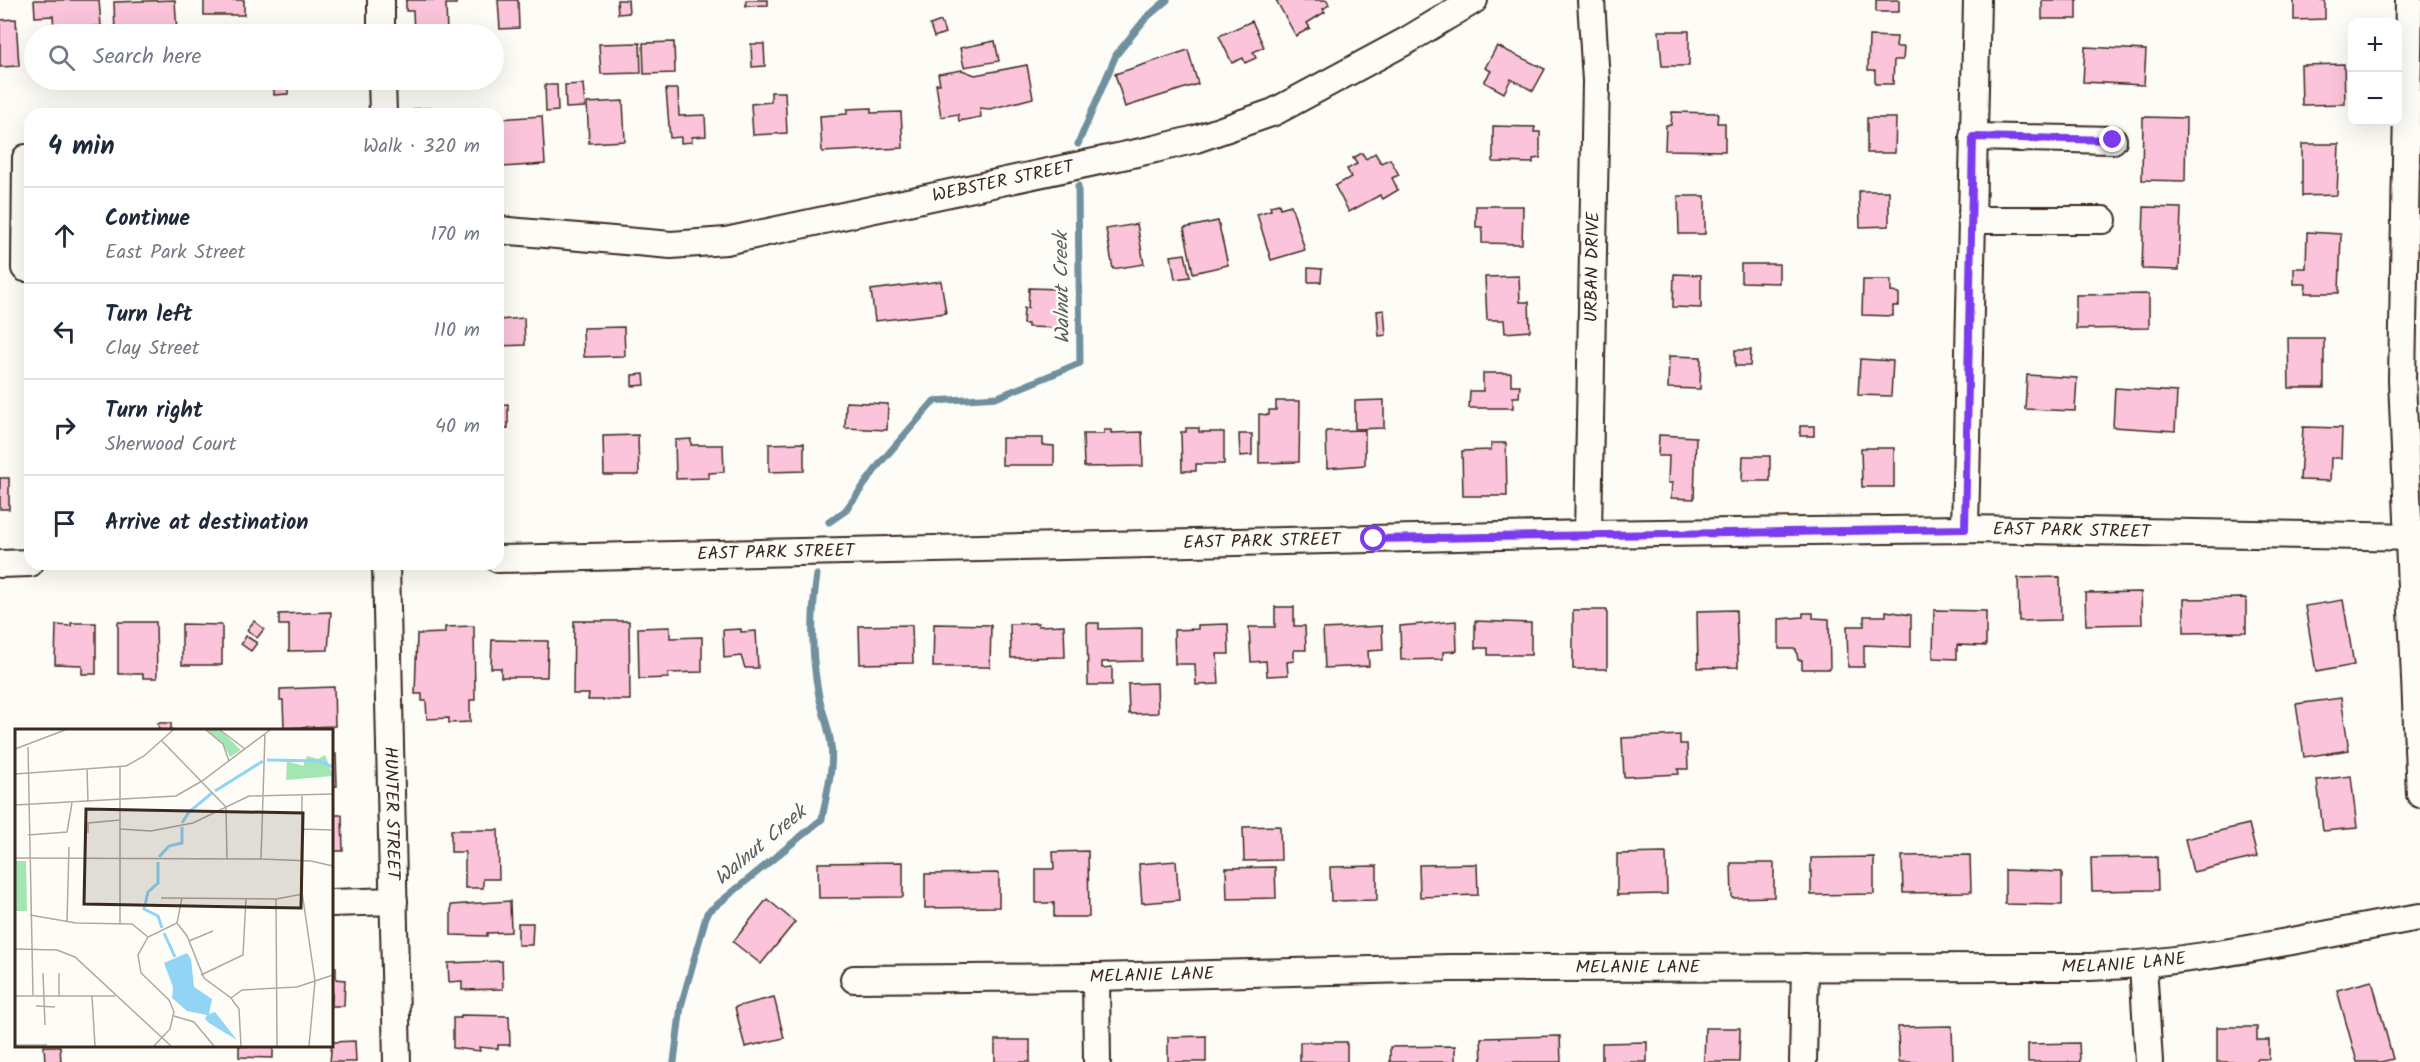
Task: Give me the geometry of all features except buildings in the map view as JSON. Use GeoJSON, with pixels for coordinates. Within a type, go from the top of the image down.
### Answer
{"type":"FeatureCollection","features":[{"type":"Feature","properties":{"kind":"street"},"geometry":{"type":"LineString","coordinates":[[381,0],[381,24]]}},
{"type":"Feature","properties":{"kind":"street","name":"WEBSTER STREET"},"geometry":{"type":"LineString","coordinates":[[504,230],[671,244],[726,241],[1155,149],[1196,139],[1274,112],[1406,41],[1474,0]]}},
{"type":"Feature","properties":{"kind":"street","name":"URBAN DRIVE"},"geometry":{"type":"LineString","coordinates":[[1588,534],[1596,81],[1591,0]]}},
{"type":"Feature","properties":{"kind":"street"},"geometry":{"type":"LineString","coordinates":[[1965,529],[1977,0]]}},
{"type":"Feature","properties":{"kind":"street"},"geometry":{"type":"LineString","coordinates":[[2409,0],[2412,180],[2402,380],[2415,537],[2420,794]]}},
{"type":"Feature","properties":{"kind":"street"},"geometry":{"type":"LineString","coordinates":[[382,90],[383,108]]}},
{"type":"Feature","properties":{"kind":"street"},"geometry":{"type":"LineString","coordinates":[[1973,137],[2113,140]]}},
{"type":"Feature","properties":{"kind":"street"},"geometry":{"type":"LineString","coordinates":[[1971,219],[2103,220]]}},
{"type":"Feature","properties":{"kind":"street","name":"EAST PARK STREET"},"geometry":{"type":"LineString","coordinates":[[504,559],[1588,534],[1965,529],[2415,537]]}},
{"type":"Feature","properties":{"kind":"street"},"geometry":{"type":"LineString","coordinates":[[0,564],[24,563]]}},
{"type":"Feature","properties":{"kind":"street","name":"HUNTER STREET"},"geometry":{"type":"LineString","coordinates":[[386,570],[397,1062]]}},
{"type":"Feature","properties":{"kind":"street"},"geometry":{"type":"LineString","coordinates":[[333,903],[394,901]]}},
{"type":"Feature","properties":{"kind":"street","name":"MELANIE LANE"},"geometry":{"type":"LineString","coordinates":[[854,979],[1096,977],[1451,968],[2143,965],[2208,957],[2420,917]]}},
{"type":"Feature","properties":{"kind":"street"},"geometry":{"type":"LineString","coordinates":[[2143,965],[2149,1062]]}},
{"type":"Feature","properties":{"kind":"street"},"geometry":{"type":"LineString","coordinates":[[1803,1062],[1805,967]]}},
{"type":"Feature","properties":{"kind":"street"},"geometry":{"type":"LineString","coordinates":[[1096,977],[1097,1062]]}},
{"type":"Feature","properties":{"kind":"waterway","name":"Walnut Creek"},"geometry":{"type":"LineString","coordinates":[[1078,144],[1116,55],[1146,18],[1167,0]]}},
{"type":"Feature","properties":{"kind":"waterway","name":"Walnut Creek"},"geometry":{"type":"LineString","coordinates":[[829,522],[845,511],[881,462],[934,401],[998,397],[1080,363],[1078,186]]}},
{"type":"Feature","properties":{"kind":"waterway","name":"Walnut Creek"},"geometry":{"type":"LineString","coordinates":[[674,1062],[681,1006],[707,913],[822,819],[831,773],[832,754],[814,662],[813,619],[817,575]]}},
{"type":"Feature","properties":{"kind":"route"},"geometry":{"type":"LineString","coordinates":[[1374,539],[1965,529],[1973,137],[2113,140]]}}]}
